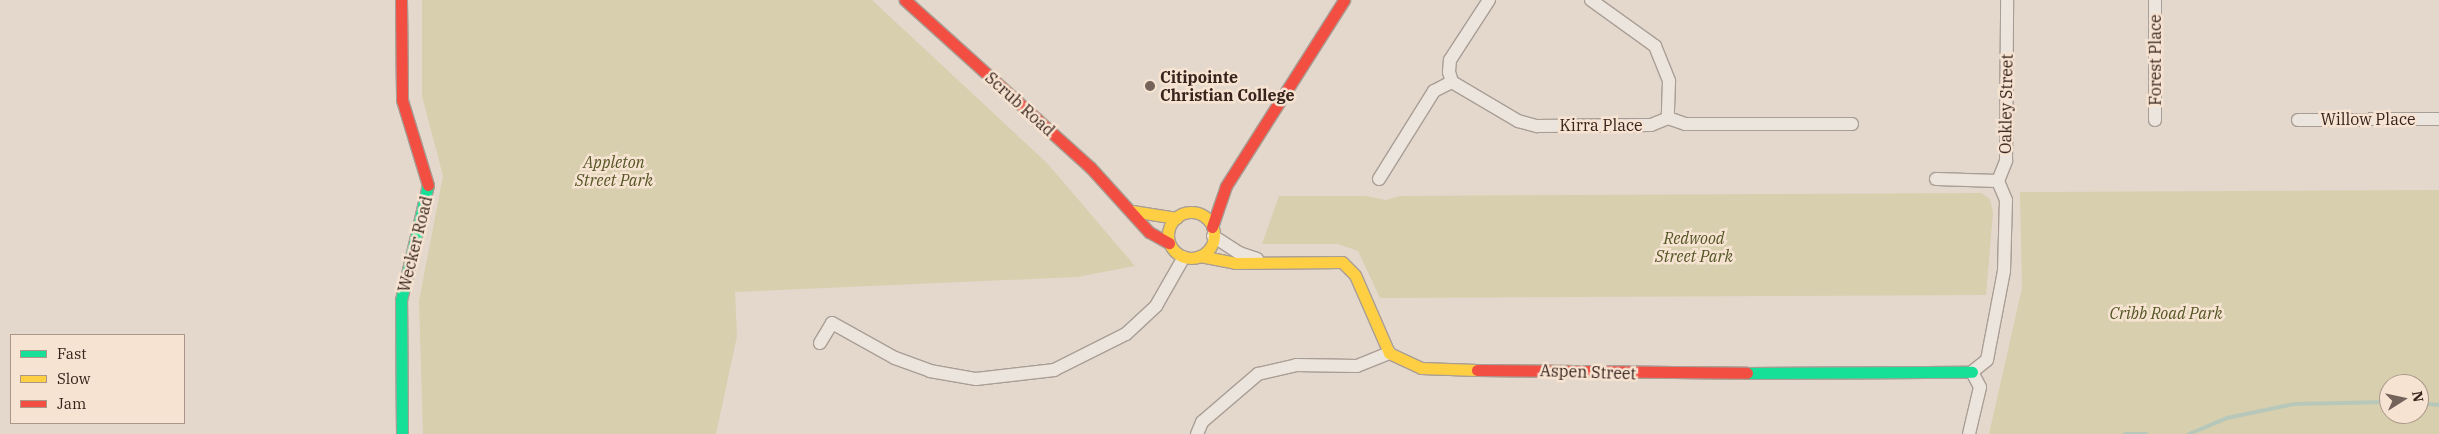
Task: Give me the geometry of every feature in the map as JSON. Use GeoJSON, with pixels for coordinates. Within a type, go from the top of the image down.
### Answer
{"type":"FeatureCollection","features":[{"type":"Feature","properties":{"kind":"street","name":"Wecker Road"},"geometry":{"type":"LineString","coordinates":[[402,0],[402,100],[429,181],[401,300],[402,434]]}},
{"type":"Feature","properties":{"kind":"street","name":"Scrub Road"},"geometry":{"type":"LineString","coordinates":[[905,0],[1132,211],[1149,232],[1169,242]]}},
{"type":"Feature","properties":{"kind":"street"},"geometry":{"type":"LineString","coordinates":[[1200,256],[1210,248],[1226,186],[1344,0]]}},
{"type":"Feature","properties":{"kind":"street"},"geometry":{"type":"LineString","coordinates":[[1379,179],[1434,91],[1452,82],[1450,60],[1489,0]]}},
{"type":"Feature","properties":{"kind":"street"},"geometry":{"type":"LineString","coordinates":[[1591,0],[1655,46],[1669,81],[1668,118]]}},
{"type":"Feature","properties":{"kind":"street","name":"Oakley Street"},"geometry":{"type":"LineString","coordinates":[[1998,181],[2006,161],[2007,0]]}},
{"type":"Feature","properties":{"kind":"street","name":"Forest Place"},"geometry":{"type":"LineString","coordinates":[[2155,0],[2155,120]]}},
{"type":"Feature","properties":{"kind":"street","name":"Kirra Place"},"geometry":{"type":"LineString","coordinates":[[1452,82],[1497,111],[1537,126],[1651,124],[1668,118],[1685,124],[1852,124]]}},
{"type":"Feature","properties":{"kind":"street","name":"Willow Place"},"geometry":{"type":"LineString","coordinates":[[2298,120],[2439,118]]}},
{"type":"Feature","properties":{"kind":"street"},"geometry":{"type":"LineString","coordinates":[[1936,180],[1998,181],[2006,200],[2004,271],[1986,360],[1972,372],[1980,387],[1969,434]]}},
{"type":"Feature","properties":{"kind":"street"},"geometry":{"type":"LineString","coordinates":[[1132,211],[1176,218],[1194,213],[1226,186]]}},
{"type":"Feature","properties":{"kind":"street"},"geometry":{"type":"LineString","coordinates":[[1194,213],[1213,232],[1239,253],[1264,260]]}},
{"type":"Feature","properties":{"kind":"street"},"geometry":{"type":"LineString","coordinates":[[1176,218],[1169,229],[1169,242],[1184,257],[1200,256],[1235,263],[1264,260],[1342,262],[1355,275],[1389,352],[1357,366],[1296,365],[1258,374],[1202,422],[1197,434]]}},
{"type":"Feature","properties":{"kind":"street"},"geometry":{"type":"LineString","coordinates":[[820,343],[834,320],[895,358],[930,371],[976,379],[1026,375],[1086,356],[1126,334],[1156,306],[1184,257]]}},
{"type":"Feature","properties":{"kind":"street","name":"Aspen Street"},"geometry":{"type":"LineString","coordinates":[[1389,352],[1420,368],[1588,374],[1972,372]]}},
{"type":"Feature","properties":{"kind":"green space","name":"Appleton Street Park"},"geometry":{"type":"Polygon","coordinates":[[[422,0],[872,0],[1047,163],[1135,266],[1077,277],[735,292],[737,336],[716,434],[423,434],[419,301],[443,176],[422,96],[422,0]]]}},
{"type":"Feature","properties":{"kind":"green space","name":"Cribb Road Park"},"geometry":{"type":"Polygon","coordinates":[[[2439,190],[2439,434],[1989,434],[2022,288],[2020,192],[2439,190]]]}},
{"type":"Feature","properties":{"kind":"green space","name":"Redwood Street Park"},"geometry":{"type":"Polygon","coordinates":[[[1981,193],[1990,199],[1993,213],[1986,295],[1380,298],[1358,251],[1338,244],[1262,244],[1279,196],[1366,196],[1386,200],[1400,196],[1981,193]]]}},
{"type":"Feature","properties":{"kind":"waterway"},"geometry":{"type":"LineString","coordinates":[[2189,434],[2227,418],[2294,404],[2379,402]]}},
{"type":"Feature","properties":{"kind":"waterway"},"geometry":{"type":"LineString","coordinates":[[2429,404],[2439,405]]}},
{"type":"Feature","properties":{"kind":"waterway"},"geometry":{"type":"LineString","coordinates":[[2125,434],[2146,434]]}},
{"type":"Feature","properties":{"kind":"traffic: fast"},"geometry":{"type":"LineString","coordinates":[[402,434],[401,300],[428,185]]}},
{"type":"Feature","properties":{"kind":"traffic: fast"},"geometry":{"type":"LineString","coordinates":[[1747,373],[1972,372]]}},
{"type":"Feature","properties":{"kind":"traffic: slow"},"geometry":{"type":"LineString","coordinates":[[1132,211],[1176,218]]}},
{"type":"Feature","properties":{"kind":"traffic: slow"},"geometry":{"type":"LineString","coordinates":[[1191,212],[1204,216],[1210,222],[1214,235],[1210,248],[1204,254],[1191,258],[1178,254],[1172,248],[1168,235],[1172,222],[1178,216],[1191,212]]}},
{"type":"Feature","properties":{"kind":"traffic: slow"},"geometry":{"type":"LineString","coordinates":[[1200,256],[1235,263],[1342,262],[1355,275],[1389,353],[1421,368],[1477,370]]}},
{"type":"Feature","properties":{"kind":"traffic: jam"},"geometry":{"type":"LineString","coordinates":[[401,0],[402,100],[428,185]]}},
{"type":"Feature","properties":{"kind":"traffic: jam"},"geometry":{"type":"LineString","coordinates":[[905,0],[1090,167],[1149,232],[1169,243]]}},
{"type":"Feature","properties":{"kind":"traffic: jam"},"geometry":{"type":"LineString","coordinates":[[1212,227],[1226,186],[1344,0]]}},
{"type":"Feature","properties":{"kind":"traffic: jam"},"geometry":{"type":"LineString","coordinates":[[1477,370],[1747,373]]}},
{"type":"Feature","properties":{"kind":"place","name":"Citipointe Christian College"},"geometry":{"type":"Point","coordinates":[1150,86]}}]}
